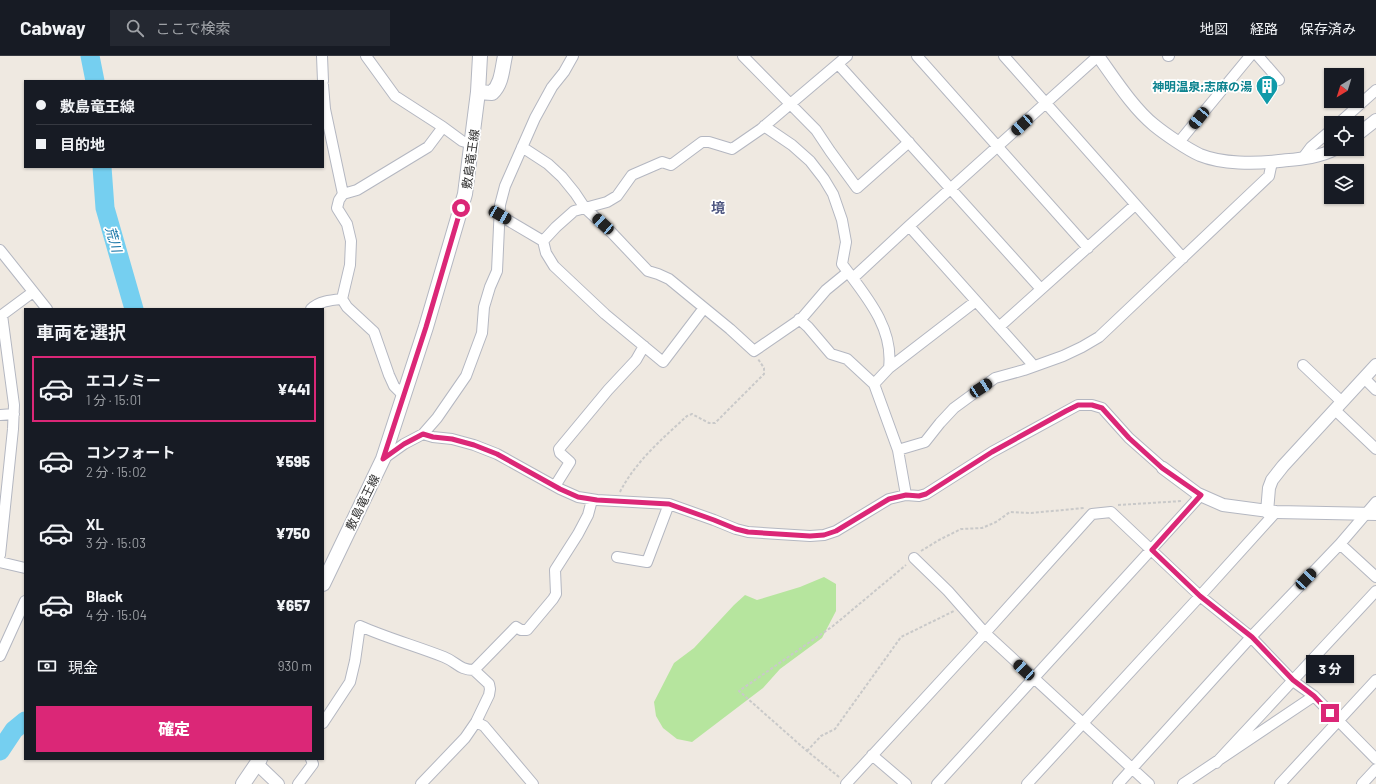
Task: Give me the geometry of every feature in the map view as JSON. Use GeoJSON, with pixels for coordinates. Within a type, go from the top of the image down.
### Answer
{"type":"FeatureCollection","features":[{"type":"Feature","properties":{"kind":"main road","name":"敷島竜王線"},"geometry":{"type":"LineString","coordinates":[[324,582],[383,459],[426,327],[465,194],[478,92],[480,56]]}},
{"type":"Feature","properties":{"kind":"main road"},"geometry":{"type":"LineString","coordinates":[[478,92],[492,93],[498,88],[505,56]]}},
{"type":"Feature","properties":{"kind":"main road"},"geometry":{"type":"LineString","coordinates":[[243,784],[258,762]]}},
{"type":"Feature","properties":{"kind":"street"},"geometry":{"type":"LineString","coordinates":[[322,56],[323,80]]}},
{"type":"Feature","properties":{"kind":"street"},"geometry":{"type":"LineString","coordinates":[[366,56],[395,96],[462,141],[472,144]]}},
{"type":"Feature","properties":{"kind":"street"},"geometry":{"type":"LineString","coordinates":[[383,459],[404,444],[423,434],[437,418],[466,376],[482,333],[484,307],[497,271],[500,205],[506,186],[535,118],[552,86],[564,72],[573,56]]}},
{"type":"Feature","properties":{"kind":"street"},"geometry":{"type":"LineString","coordinates":[[743,56],[816,130],[858,188],[909,142]]}},
{"type":"Feature","properties":{"kind":"street"},"geometry":{"type":"LineString","coordinates":[[543,241],[574,211],[607,202],[617,196],[632,175],[662,162],[671,165],[702,142],[708,142],[732,149],[764,126],[848,56]]}},
{"type":"Feature","properties":{"kind":"street"},"geometry":{"type":"LineString","coordinates":[[917,56],[1088,248]]}},
{"type":"Feature","properties":{"kind":"street"},"geometry":{"type":"LineString","coordinates":[[1004,56],[1182,258]]}},
{"type":"Feature","properties":{"kind":"street"},"geometry":{"type":"LineString","coordinates":[[522,147],[548,164],[562,177],[585,208],[612,233],[648,271],[669,279],[754,350],[799,320],[826,290],[850,275],[909,226],[1098,56],[1130,99],[1153,125],[1200,155],[1223,161],[1272,162],[1302,159],[1324,153]]}},
{"type":"Feature","properties":{"kind":"street"},"geometry":{"type":"LineString","coordinates":[[1179,142],[1250,56]]}},
{"type":"Feature","properties":{"kind":"street"},"geometry":{"type":"LineString","coordinates":[[1258,56],[1280,80]]}},
{"type":"Feature","properties":{"kind":"street"},"geometry":{"type":"LineString","coordinates":[[838,64],[1041,289]]}},
{"type":"Feature","properties":{"kind":"street"},"geometry":{"type":"LineString","coordinates":[[1347,116],[1376,90]]}},
{"type":"Feature","properties":{"kind":"street"},"geometry":{"type":"LineString","coordinates":[[324,96],[325,109],[343,194]]}},
{"type":"Feature","properties":{"kind":"street"},"geometry":{"type":"LineString","coordinates":[[1364,129],[1376,120]]}},
{"type":"Feature","properties":{"kind":"street"},"geometry":{"type":"LineString","coordinates":[[764,126],[792,145],[810,161],[834,194],[842,220],[846,242],[842,264],[870,302],[881,321],[890,349],[889,368]]}},
{"type":"Feature","properties":{"kind":"street"},"geometry":{"type":"LineString","coordinates":[[404,395],[394,386],[374,332],[347,307],[342,299],[350,265],[352,241],[347,224],[338,208],[339,200],[343,194],[357,190],[428,147],[443,127]]}},
{"type":"Feature","properties":{"kind":"street"},"geometry":{"type":"LineString","coordinates":[[1302,159],[1324,136]]}},
{"type":"Feature","properties":{"kind":"street"},"geometry":{"type":"LineString","coordinates":[[898,450],[925,442],[954,408],[995,378],[1034,366],[1082,347],[1099,337],[1270,176],[1272,162]]}},
{"type":"Feature","properties":{"kind":"street"},"geometry":{"type":"LineString","coordinates":[[999,327],[1135,205]]}},
{"type":"Feature","properties":{"kind":"street"},"geometry":{"type":"LineString","coordinates":[[500,215],[543,241],[546,253],[554,266],[605,314],[663,362],[704,308]]}},
{"type":"Feature","properties":{"kind":"street"},"geometry":{"type":"LineString","coordinates":[[909,226],[1034,366]]}},
{"type":"Feature","properties":{"kind":"street"},"geometry":{"type":"LineString","coordinates":[[0,250],[46,308]]}},
{"type":"Feature","properties":{"kind":"street"},"geometry":{"type":"LineString","coordinates":[[0,555],[14,414],[2,315],[33,292]]}},
{"type":"Feature","properties":{"kind":"street"},"geometry":{"type":"LineString","coordinates":[[312,308],[329,300],[342,299]]}},
{"type":"Feature","properties":{"kind":"street"},"geometry":{"type":"LineString","coordinates":[[874,384],[889,368],[976,301]]}},
{"type":"Feature","properties":{"kind":"street"},"geometry":{"type":"LineString","coordinates":[[799,320],[808,327],[831,354],[847,358],[874,384],[898,450],[906,495]]}},
{"type":"Feature","properties":{"kind":"street"},"geometry":{"type":"LineString","coordinates":[[555,486],[570,462],[560,453],[559,449],[608,390],[636,360],[644,346]]}},
{"type":"Feature","properties":{"kind":"street"},"geometry":{"type":"LineString","coordinates":[[1303,365],[1376,449]]}},
{"type":"Feature","properties":{"kind":"street"},"geometry":{"type":"LineString","coordinates":[[1027,784],[1200,596],[1271,512],[1269,488],[1272,480],[1283,466],[1376,365]]}},
{"type":"Feature","properties":{"kind":"street"},"geometry":{"type":"LineString","coordinates":[[1364,378],[1376,390]]}},
{"type":"Feature","properties":{"kind":"street"},"geometry":{"type":"LineString","coordinates":[[423,434],[433,437],[452,439],[474,445],[497,454],[578,497],[592,500],[669,504],[748,532],[810,536],[824,535],[836,531],[889,499],[906,495],[919,496],[926,494],[992,452],[1078,405],[1092,405],[1102,408],[1129,438],[1162,468],[1199,498],[1223,505],[1271,512],[1371,514]]}},
{"type":"Feature","properties":{"kind":"street"},"geometry":{"type":"LineString","coordinates":[[0,415],[14,414]]}},
{"type":"Feature","properties":{"kind":"street"},"geometry":{"type":"LineString","coordinates":[[938,784],[1199,498]]}},
{"type":"Feature","properties":{"kind":"street"},"geometry":{"type":"LineString","coordinates":[[474,670],[516,626],[521,630],[527,630],[554,600],[556,594],[555,570],[578,534],[588,515],[592,500]]}},
{"type":"Feature","properties":{"kind":"street"},"geometry":{"type":"LineString","coordinates":[[1118,784],[1252,637],[1340,544],[1371,514],[1376,502]]}},
{"type":"Feature","properties":{"kind":"street"},"geometry":{"type":"LineString","coordinates":[[617,557],[647,562],[669,504]]}},
{"type":"Feature","properties":{"kind":"street"},"geometry":{"type":"LineString","coordinates":[[846,784],[1092,514],[1112,512],[1200,596],[1252,637],[1293,680],[1314,696],[1376,759]]}},
{"type":"Feature","properties":{"kind":"street"},"geometry":{"type":"LineString","coordinates":[[1340,544],[1376,577]]}},
{"type":"Feature","properties":{"kind":"street"},"geometry":{"type":"LineString","coordinates":[[914,558],[930,572],[985,633],[1149,784]]}},
{"type":"Feature","properties":{"kind":"street"},"geometry":{"type":"LineString","coordinates":[[0,562],[24,568]]}},
{"type":"Feature","properties":{"kind":"street"},"geometry":{"type":"LineString","coordinates":[[1216,763],[1376,591]]}},
{"type":"Feature","properties":{"kind":"street"},"geometry":{"type":"LineString","coordinates":[[0,656],[24,603]]}},
{"type":"Feature","properties":{"kind":"street"},"geometry":{"type":"LineString","coordinates":[[324,721],[350,682],[355,661],[360,626],[375,633],[446,658],[466,670],[474,670],[489,684],[490,689],[476,722],[465,738],[421,784]]}},
{"type":"Feature","properties":{"kind":"street"},"geometry":{"type":"LineString","coordinates":[[1280,784],[1376,680]]}},
{"type":"Feature","properties":{"kind":"street"},"geometry":{"type":"LineString","coordinates":[[1183,784],[1314,696]]}},
{"type":"Feature","properties":{"kind":"street"},"geometry":{"type":"LineString","coordinates":[[476,722],[484,726],[533,784]]}},
{"type":"Feature","properties":{"kind":"street"},"geometry":{"type":"LineString","coordinates":[[872,755],[906,784]]}},
{"type":"Feature","properties":{"kind":"street"},"geometry":{"type":"LineString","coordinates":[[298,784],[313,764],[311,760]]}},
{"type":"Feature","properties":{"kind":"street"},"geometry":{"type":"LineString","coordinates":[[258,762],[278,784]]}},
{"type":"Feature","properties":{"kind":"street"},"geometry":{"type":"LineString","coordinates":[[1362,784],[1376,769]]}},
{"type":"Feature","properties":{"kind":"path"},"geometry":{"type":"LineString","coordinates":[[616,501],[625,483],[644,458],[687,416],[692,414],[709,423],[715,423],[764,374],[764,368],[754,350]]}},
{"type":"Feature","properties":{"kind":"path"},"geometry":{"type":"LineString","coordinates":[[1117,505],[1199,498]]}},
{"type":"Feature","properties":{"kind":"path"},"geometry":{"type":"LineString","coordinates":[[846,784],[739,692],[833,626],[914,558],[919,552],[939,540],[961,529],[982,528],[996,522],[1010,512],[1032,513],[1086,508]]}},
{"type":"Feature","properties":{"kind":"path"},"geometry":{"type":"LineString","coordinates":[[807,751],[821,736],[835,729],[900,637],[962,607]]}},
{"type":"Feature","properties":{"kind":"green space"},"geometry":{"type":"Polygon","coordinates":[[[824,577],[836,584],[836,611],[822,638],[780,669],[763,688],[692,742],[677,739],[663,728],[656,716],[654,702],[674,663],[694,648],[734,605],[745,595],[757,600],[800,587],[824,577]]]}},
{"type":"Feature","properties":{"kind":"waterway","name":"荒川"},"geometry":{"type":"LineString","coordinates":[[90,56],[95,80]]}},
{"type":"Feature","properties":{"kind":"waterway","name":"荒川"},"geometry":{"type":"LineString","coordinates":[[102,168],[105,208],[134,308]]}},
{"type":"Feature","properties":{"kind":"waterway","name":"荒川"},"geometry":{"type":"LineString","coordinates":[[0,751],[14,730],[24,722]]}},
{"type":"Feature","properties":{"kind":"place","name":"神明温泉;志麻の湯"},"geometry":{"type":"Point","coordinates":[1267,106]}},
{"type":"Feature","properties":{"kind":"district","name":"境"},"geometry":{"type":"Point","coordinates":[718,207]}},
{"type":"Feature","properties":{"kind":"route"},"geometry":{"type":"LineString","coordinates":[[461,208],[426,327],[383,459],[404,444],[423,434],[433,437],[452,439],[474,445],[497,454],[560,489],[578,497],[597,500],[669,504],[748,532],[810,536],[824,535],[836,531],[889,499],[906,495],[919,496],[926,494],[992,452],[1066,411],[1078,405],[1092,405],[1102,408],[1129,438],[1162,468],[1201,495],[1152,550],[1200,596],[1252,637],[1293,680],[1314,696],[1330,713]]}}]}
